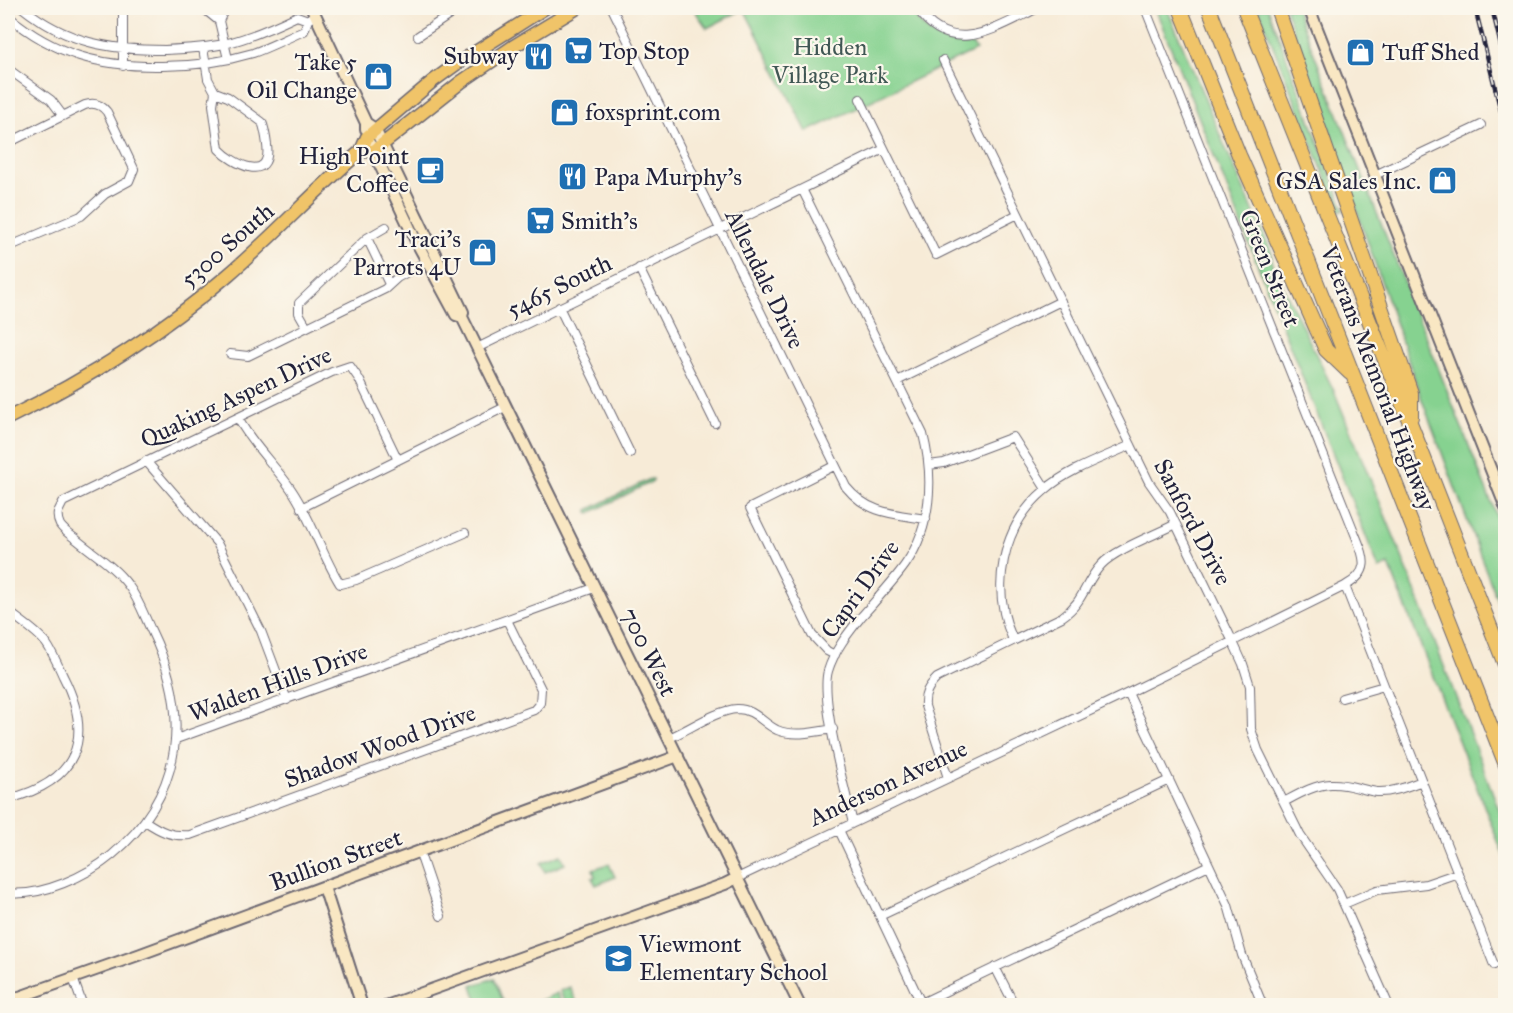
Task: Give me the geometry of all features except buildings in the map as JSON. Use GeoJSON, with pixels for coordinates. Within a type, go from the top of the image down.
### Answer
{"type":"FeatureCollection","features":[{"type":"Feature","properties":{"kind":"highway"},"geometry":{"type":"LineString","coordinates":[[1180,8],[1239,155],[1326,350],[1353,375]]}},
{"type":"Feature","properties":{"kind":"highway","name":"Veterans Memorial Highway"},"geometry":{"type":"LineString","coordinates":[[1209,8],[1506,765]]}},
{"type":"Feature","properties":{"kind":"highway","name":"Veterans Memorial Highway"},"geometry":{"type":"LineString","coordinates":[[1244,8],[1506,667]]}},
{"type":"Feature","properties":{"kind":"highway"},"geometry":{"type":"LineString","coordinates":[[1276,8],[1411,393],[1411,425]]}},
{"type":"Feature","properties":{"kind":"main road"},"geometry":{"type":"LineString","coordinates":[[369,130],[455,65],[545,8]]}},
{"type":"Feature","properties":{"kind":"main road","name":"5300 South"},"geometry":{"type":"LineString","coordinates":[[8,418],[111,361],[195,302],[373,149],[461,81],[577,8]]}},
{"type":"Feature","properties":{"kind":"main road","name":"5300 South"},"geometry":{"type":"LineString","coordinates":[[369,130],[373,149]]}},
{"type":"Feature","properties":{"kind":"street"},"geometry":{"type":"LineString","coordinates":[[23,8],[66,35],[90,44],[124,49],[203,48],[224,44],[297,16],[311,14]]}},
{"type":"Feature","properties":{"kind":"street"},"geometry":{"type":"LineString","coordinates":[[123,8],[123,66]]}},
{"type":"Feature","properties":{"kind":"street"},"geometry":{"type":"LineString","coordinates":[[203,8],[219,21]]}},
{"type":"Feature","properties":{"kind":"street"},"geometry":{"type":"LineString","coordinates":[[225,8],[219,21],[228,59]]}},
{"type":"Feature","properties":{"kind":"street"},"geometry":{"type":"LineString","coordinates":[[418,36],[459,8]]}},
{"type":"Feature","properties":{"kind":"street","name":"Allendale Drive"},"geometry":{"type":"LineString","coordinates":[[612,8],[846,487],[862,504],[889,513],[926,519]]}},
{"type":"Feature","properties":{"kind":"street"},"geometry":{"type":"LineString","coordinates":[[917,8],[934,27],[945,33],[968,37],[990,31],[1038,8]]}},
{"type":"Feature","properties":{"kind":"street","name":"Green Street"},"geometry":{"type":"LineString","coordinates":[[1145,8],[1358,544]]}},
{"type":"Feature","properties":{"kind":"street"},"geometry":{"type":"LineString","coordinates":[[1309,8],[1506,508]]}},
{"type":"Feature","properties":{"kind":"street"},"geometry":{"type":"LineString","coordinates":[[311,14],[369,130],[373,149]]}},
{"type":"Feature","properties":{"kind":"street"},"geometry":{"type":"LineString","coordinates":[[8,16],[35,37],[64,52],[101,63],[123,66],[172,66],[228,59],[262,49],[304,31],[311,14]]}},
{"type":"Feature","properties":{"kind":"street"},"geometry":{"type":"LineString","coordinates":[[203,48],[208,79],[215,92],[213,105],[219,149],[244,167],[258,167],[263,164],[268,154],[262,122],[228,97],[215,92]]}},
{"type":"Feature","properties":{"kind":"street","name":"Sanford Drive"},"geometry":{"type":"LineString","coordinates":[[943,60],[1149,482],[1176,524],[1233,642],[1250,686],[1251,729],[1254,740],[1307,846],[1330,877],[1344,904],[1389,1005]]}},
{"type":"Feature","properties":{"kind":"street"},"geometry":{"type":"LineString","coordinates":[[8,69],[51,100],[63,116]]}},
{"type":"Feature","properties":{"kind":"street"},"geometry":{"type":"LineString","coordinates":[[860,99],[936,255],[1018,214]]}},
{"type":"Feature","properties":{"kind":"street"},"geometry":{"type":"LineString","coordinates":[[8,143],[91,103],[103,108],[132,164],[132,177],[105,194],[81,216],[8,247]]}},
{"type":"Feature","properties":{"kind":"street"},"geometry":{"type":"LineString","coordinates":[[1375,175],[1481,125]]}},
{"type":"Feature","properties":{"kind":"street","name":"700 West"},"geometry":{"type":"LineString","coordinates":[[373,149],[427,261],[456,315],[462,317]]}},
{"type":"Feature","properties":{"kind":"street","name":"700 West"},"geometry":{"type":"LineString","coordinates":[[373,149],[451,284],[463,312],[462,317],[505,407],[800,1005]]}},
{"type":"Feature","properties":{"kind":"street","name":"5465 South"},"geometry":{"type":"LineString","coordinates":[[477,348],[884,149]]}},
{"type":"Feature","properties":{"kind":"street","name":"Capri Drive"},"geometry":{"type":"LineString","coordinates":[[802,189],[922,434],[929,465],[930,493],[926,519],[918,541],[907,563],[849,633],[835,655],[828,672],[826,691],[832,729],[853,823]]}},
{"type":"Feature","properties":{"kind":"street"},"geometry":{"type":"LineString","coordinates":[[307,327],[299,313],[299,303],[367,238],[386,226]]}},
{"type":"Feature","properties":{"kind":"street"},"geometry":{"type":"LineString","coordinates":[[367,238],[390,284]]}},
{"type":"Feature","properties":{"kind":"street"},"geometry":{"type":"LineString","coordinates":[[230,354],[248,356],[385,290],[390,284],[427,261]]}},
{"type":"Feature","properties":{"kind":"street"},"geometry":{"type":"LineString","coordinates":[[639,268],[715,423]]}},
{"type":"Feature","properties":{"kind":"street"},"geometry":{"type":"LineString","coordinates":[[897,381],[1061,301]]}},
{"type":"Feature","properties":{"kind":"street"},"geometry":{"type":"LineString","coordinates":[[559,307],[630,453]]}},
{"type":"Feature","properties":{"kind":"street","name":"Quaking Aspen Drive"},"geometry":{"type":"LineString","coordinates":[[176,739],[175,708],[170,676],[160,647],[133,593],[116,572],[62,528],[57,512],[63,501],[332,372],[350,366],[359,379],[398,460]]}},
{"type":"Feature","properties":{"kind":"street"},"geometry":{"type":"LineString","coordinates":[[302,508],[505,407]]}},
{"type":"Feature","properties":{"kind":"street"},"geometry":{"type":"LineString","coordinates":[[238,418],[252,442],[292,491],[340,584],[356,580],[465,533]]}},
{"type":"Feature","properties":{"kind":"street"},"geometry":{"type":"LineString","coordinates":[[929,465],[944,463],[1013,437],[1046,489]]}},
{"type":"Feature","properties":{"kind":"street"},"geometry":{"type":"LineString","coordinates":[[1013,640],[1000,590],[1004,557],[1017,524],[1046,489],[1070,474],[1131,445]]}},
{"type":"Feature","properties":{"kind":"street"},"geometry":{"type":"LineString","coordinates":[[146,461],[217,543],[261,631],[287,700]]}},
{"type":"Feature","properties":{"kind":"street"},"geometry":{"type":"LineString","coordinates":[[834,466],[750,508],[812,635],[827,651],[835,655]]}},
{"type":"Feature","properties":{"kind":"street"},"geometry":{"type":"LineString","coordinates":[[948,778],[925,706],[926,693],[930,685],[937,678],[1072,610],[1082,598],[1094,573],[1103,562],[1176,524]]}},
{"type":"Feature","properties":{"kind":"street","name":"Anderson Avenue"},"geometry":{"type":"LineString","coordinates":[[386,1005],[714,888],[1128,693],[1358,578],[1364,570],[1363,557],[1358,544]]}},
{"type":"Feature","properties":{"kind":"street"},"geometry":{"type":"LineString","coordinates":[[1345,586],[1494,965]]}},
{"type":"Feature","properties":{"kind":"street","name":"Walden Hills Drive"},"geometry":{"type":"LineString","coordinates":[[8,893],[28,893],[80,875],[104,861],[121,847],[145,821],[164,789],[176,739],[594,588]]}},
{"type":"Feature","properties":{"kind":"street"},"geometry":{"type":"LineString","coordinates":[[8,611],[39,636],[50,649],[76,704],[79,730],[76,748],[71,759],[53,780],[40,789],[8,799]]}},
{"type":"Feature","properties":{"kind":"street","name":"Shadow Wood Drive"},"geometry":{"type":"LineString","coordinates":[[145,821],[166,834],[190,835],[534,710],[540,703],[541,690],[507,620]]}},
{"type":"Feature","properties":{"kind":"street"},"geometry":{"type":"LineString","coordinates":[[1342,698],[1384,686]]}},
{"type":"Feature","properties":{"kind":"street"},"geometry":{"type":"LineString","coordinates":[[1128,693],[1228,905],[1244,963],[1263,1005]]}},
{"type":"Feature","properties":{"kind":"street"},"geometry":{"type":"LineString","coordinates":[[669,738],[722,712],[739,709],[754,712],[768,725],[788,733],[832,729]]}},
{"type":"Feature","properties":{"kind":"street","name":"Bullion Street"},"geometry":{"type":"LineString","coordinates":[[8,1001],[678,756]]}},
{"type":"Feature","properties":{"kind":"street"},"geometry":{"type":"LineString","coordinates":[[880,916],[1169,780]]}},
{"type":"Feature","properties":{"kind":"street"},"geometry":{"type":"LineString","coordinates":[[1284,802],[1311,788],[1330,784],[1390,792],[1422,781]]}},
{"type":"Feature","properties":{"kind":"street"},"geometry":{"type":"LineString","coordinates":[[839,830],[918,1004],[1209,865]]}},
{"type":"Feature","properties":{"kind":"street"},"geometry":{"type":"LineString","coordinates":[[419,851],[441,916]]}},
{"type":"Feature","properties":{"kind":"street"},"geometry":{"type":"LineString","coordinates":[[1344,904],[1377,890],[1426,885],[1458,873]]}},
{"type":"Feature","properties":{"kind":"street"},"geometry":{"type":"LineString","coordinates":[[324,887],[362,1005]]}},
{"type":"Feature","properties":{"kind":"street"},"geometry":{"type":"LineString","coordinates":[[995,967],[1015,1005]]}},
{"type":"Feature","properties":{"kind":"street"},"geometry":{"type":"LineString","coordinates":[[73,978],[83,1005]]}},
{"type":"Feature","properties":{"kind":"green space","name":"Hidden Village Park"},"geometry":{"type":"Polygon","coordinates":[[[693,8],[909,8],[922,25],[935,36],[952,43],[973,45],[976,50],[807,132],[744,9],[707,28],[693,8]]]}},
{"type":"Feature","properties":{"kind":"green space"},"geometry":{"type":"Polygon","coordinates":[[[1155,8],[1167,8],[1268,244],[1272,254],[1272,264],[1334,391],[1399,549],[1505,825],[1505,859],[1389,565],[1379,569],[1155,8]]]}},
{"type":"Feature","properties":{"kind":"green space"},"geometry":{"type":"Polygon","coordinates":[[[1258,8],[1268,8],[1344,210],[1339,212],[1258,8]]]}},
{"type":"Feature","properties":{"kind":"green space"},"geometry":{"type":"Polygon","coordinates":[[[1285,8],[1296,8],[1505,537],[1505,621],[1419,392],[1285,8]]]}},
{"type":"Feature","properties":{"kind":"green space"},"geometry":{"type":"Polygon","coordinates":[[[650,479],[653,481],[588,512],[588,510],[650,479]]]}},
{"type":"Feature","properties":{"kind":"green space"},"geometry":{"type":"Polygon","coordinates":[[[561,855],[565,864],[545,872],[541,863],[561,855]]]}},
{"type":"Feature","properties":{"kind":"green space"},"geometry":{"type":"Polygon","coordinates":[[[609,864],[615,877],[596,885],[592,878],[595,877],[593,869],[609,864]]]}},
{"type":"Feature","properties":{"kind":"green space"},"geometry":{"type":"Polygon","coordinates":[[[494,978],[503,1001],[491,1005],[479,1005],[472,986],[494,978]]]}},
{"type":"Feature","properties":{"kind":"green space"},"geometry":{"type":"Polygon","coordinates":[[[570,987],[578,1005],[566,1005],[560,991],[570,987]]]}},
{"type":"Feature","properties":{"kind":"green space"},"geometry":{"type":"Polygon","coordinates":[[[557,993],[562,1005],[539,1005],[537,1002],[557,993]]]}},
{"type":"Feature","properties":{"kind":"railway"},"geometry":{"type":"LineString","coordinates":[[1475,8],[1506,131]]}},
{"type":"Feature","properties":{"kind":"railway"},"geometry":{"type":"LineString","coordinates":[[1492,8],[1506,67]]}},
{"type":"Feature","properties":{"kind":"place","name":"Top Stop"},"geometry":{"type":"Point","coordinates":[578,51]}},
{"type":"Feature","properties":{"kind":"place","name":"Tuff Shed"},"geometry":{"type":"Point","coordinates":[1361,52]}},
{"type":"Feature","properties":{"kind":"place","name":"Subway"},"geometry":{"type":"Point","coordinates":[539,56]}},
{"type":"Feature","properties":{"kind":"place","name":"Take 5 Oil Change"},"geometry":{"type":"Point","coordinates":[378,76]}},
{"type":"Feature","properties":{"kind":"place","name":"foxsprint.com"},"geometry":{"type":"Point","coordinates":[564,112]}},
{"type":"Feature","properties":{"kind":"place","name":"High Point Coffee"},"geometry":{"type":"Point","coordinates":[430,170]}},
{"type":"Feature","properties":{"kind":"place","name":"Papa Murphy's"},"geometry":{"type":"Point","coordinates":[573,177]}},
{"type":"Feature","properties":{"kind":"place","name":"GSA Sales Inc."},"geometry":{"type":"Point","coordinates":[1442,181]}},
{"type":"Feature","properties":{"kind":"place","name":"Smith's"},"geometry":{"type":"Point","coordinates":[540,221]}},
{"type":"Feature","properties":{"kind":"place","name":"Traci's Parrots 4U"},"geometry":{"type":"Point","coordinates":[482,253]}},
{"type":"Feature","properties":{"kind":"place","name":"Viewmont Elementary School"},"geometry":{"type":"Point","coordinates":[618,958]}}]}
